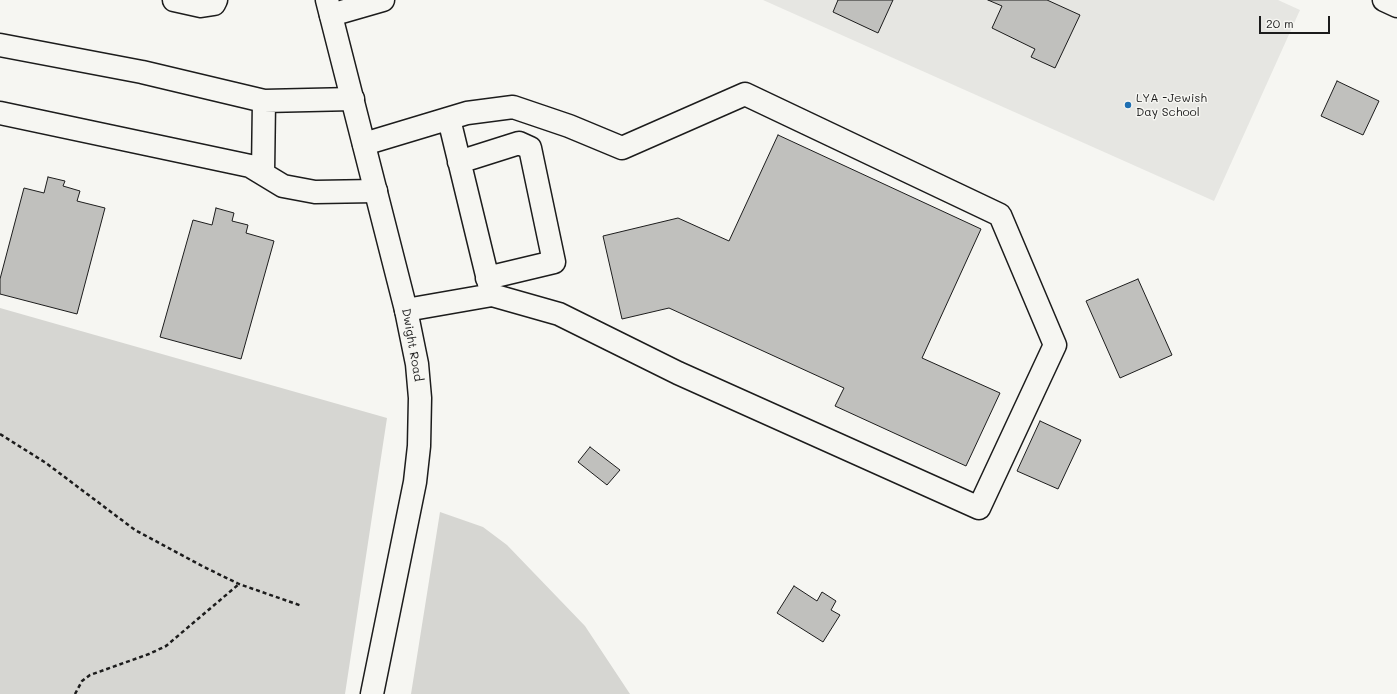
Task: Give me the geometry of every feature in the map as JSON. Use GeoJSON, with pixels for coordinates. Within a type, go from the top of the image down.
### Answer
{"type":"FeatureCollection","features":[{"type":"Feature","properties":{"kind":"main road"},"geometry":{"type":"LineString","coordinates":[[174,0],[201,6],[214,4],[216,0]]}},
{"type":"Feature","properties":{"kind":"main road"},"geometry":{"type":"LineString","coordinates":[[329,7],[383,0]]}},
{"type":"Feature","properties":{"kind":"main road"},"geometry":{"type":"LineString","coordinates":[[1384,0],[1397,6]]}},
{"type":"Feature","properties":{"kind":"main road","name":"Dwight Road"},"geometry":{"type":"LineString","coordinates":[[329,7],[406,310],[419,380],[420,422],[418,461],[372,694]]}},
{"type":"Feature","properties":{"kind":"main road"},"geometry":{"type":"LineString","coordinates":[[0,45],[142,72],[264,101],[352,99]]}},
{"type":"Feature","properties":{"kind":"main road"},"geometry":{"type":"LineString","coordinates":[[364,144],[467,113],[513,107],[569,126],[622,148],[745,94],[1000,215],[1055,345],[979,508],[678,373],[559,314],[489,287]]}},
{"type":"Feature","properties":{"kind":"main road"},"geometry":{"type":"LineString","coordinates":[[263,174],[264,101]]}},
{"type":"Feature","properties":{"kind":"main road"},"geometry":{"type":"LineString","coordinates":[[0,113],[250,166],[283,186],[315,192],[376,191]]}},
{"type":"Feature","properties":{"kind":"main road"},"geometry":{"type":"LineString","coordinates":[[449,119],[489,287]]}},
{"type":"Feature","properties":{"kind":"main road"},"geometry":{"type":"LineString","coordinates":[[406,310],[489,287],[554,262],[530,148],[519,143],[459,162]]}},
{"type":"Feature","properties":{"kind":"path"},"geometry":{"type":"LineString","coordinates":[[0,434],[46,463],[136,530],[239,584],[302,606]]}},
{"type":"Feature","properties":{"kind":"path"},"geometry":{"type":"LineString","coordinates":[[75,694],[82,681],[90,675],[149,654],[166,646],[239,584]]}},
{"type":"Feature","properties":{"kind":"shaded area","name":"LYA -Jewish Day School"},"geometry":{"type":"Polygon","coordinates":[[[763,0],[1278,0],[1300,10],[1214,201],[763,0]]]}},
{"type":"Feature","properties":{"kind":"shaded area"},"geometry":{"type":"Polygon","coordinates":[[[0,308],[387,418],[345,694],[0,694],[0,308]]]}},
{"type":"Feature","properties":{"kind":"shaded area"},"geometry":{"type":"Polygon","coordinates":[[[440,512],[483,527],[507,545],[585,626],[630,694],[411,694],[440,512]]]}},
{"type":"Feature","properties":{"kind":"building"},"geometry":{"type":"Polygon","coordinates":[[[838,0],[893,0],[878,33],[833,12],[838,0]]]}},
{"type":"Feature","properties":{"kind":"building"},"geometry":{"type":"Polygon","coordinates":[[[988,0],[1047,0],[1080,15],[1055,68],[1031,57],[1035,49],[992,28],[1002,6],[988,0]]]}},
{"type":"Feature","properties":{"kind":"building"},"geometry":{"type":"Polygon","coordinates":[[[1337,81],[1379,101],[1363,135],[1321,116],[1337,81]]]}},
{"type":"Feature","properties":{"kind":"building"},"geometry":{"type":"Polygon","coordinates":[[[778,135],[981,229],[922,358],[1000,393],[966,466],[835,406],[844,388],[669,308],[622,319],[603,236],[678,218],[729,241],[778,135]]]}},
{"type":"Feature","properties":{"kind":"building"},"geometry":{"type":"Polygon","coordinates":[[[48,177],[65,181],[63,186],[80,191],[77,201],[105,208],[77,314],[0,294],[0,279],[24,188],[44,193],[48,177]]]}},
{"type":"Feature","properties":{"kind":"building"},"geometry":{"type":"Polygon","coordinates":[[[216,208],[234,213],[232,221],[248,225],[246,233],[274,241],[241,359],[160,337],[193,220],[212,225],[216,208]]]}},
{"type":"Feature","properties":{"kind":"building"},"geometry":{"type":"Polygon","coordinates":[[[1138,279],[1172,355],[1120,378],[1086,301],[1138,279]]]}},
{"type":"Feature","properties":{"kind":"building"},"geometry":{"type":"Polygon","coordinates":[[[1040,421],[1081,440],[1058,489],[1017,471],[1040,421]]]}},
{"type":"Feature","properties":{"kind":"building"},"geometry":{"type":"Polygon","coordinates":[[[590,447],[620,470],[607,485],[578,462],[590,447]]]}},
{"type":"Feature","properties":{"kind":"building"},"geometry":{"type":"Polygon","coordinates":[[[794,586],[817,601],[822,592],[836,601],[831,610],[840,615],[823,642],[777,613],[794,586]]]}},
{"type":"Feature","properties":{"kind":"place","name":"LYA -Jewish Day School"},"geometry":{"type":"Point","coordinates":[1128,105]}}]}
